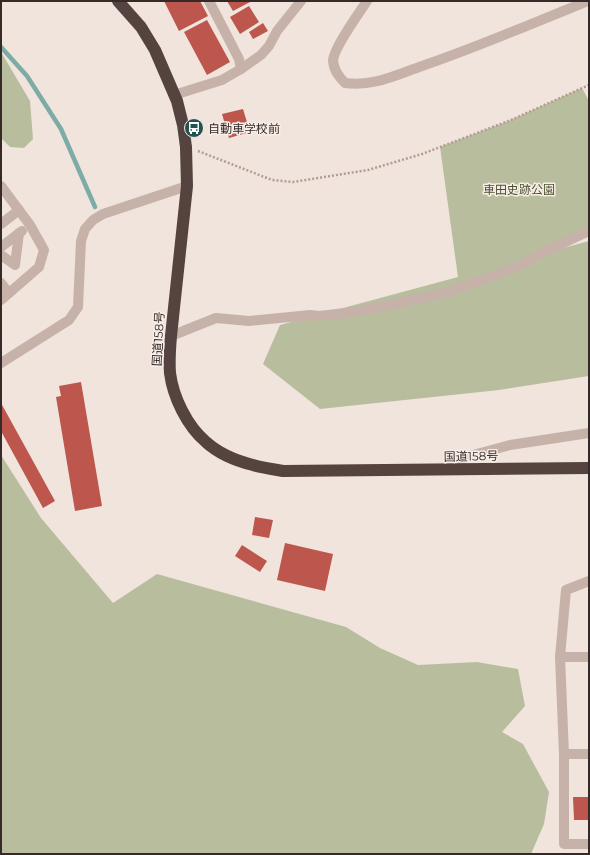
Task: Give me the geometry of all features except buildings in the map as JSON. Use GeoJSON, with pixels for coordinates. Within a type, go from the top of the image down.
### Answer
{"type":"FeatureCollection","features":[{"type":"Feature","properties":{"kind":"highway","name":"国道158号"},"geometry":{"type":"LineString","coordinates":[[118,1],[141,27],[155,50],[174,95],[183,126],[186,146],[187,186],[169,355],[170,374],[177,400],[189,424],[206,442],[228,456],[252,465],[283,471],[589,468]]}},
{"type":"Feature","properties":{"kind":"street"},"geometry":{"type":"LineString","coordinates":[[209,1],[239,59],[241,69]]}},
{"type":"Feature","properties":{"kind":"street"},"geometry":{"type":"LineString","coordinates":[[174,95],[222,80],[261,55],[269,46],[277,31],[301,1]]}},
{"type":"Feature","properties":{"kind":"street"},"geometry":{"type":"LineString","coordinates":[[367,1],[335,52],[333,62],[336,73],[345,83],[373,83],[455,55],[588,1]]}},
{"type":"Feature","properties":{"kind":"street"},"geometry":{"type":"LineString","coordinates":[[1,186],[5,200],[18,210],[30,225],[44,250],[39,267],[1,300]]}},
{"type":"Feature","properties":{"kind":"street"},"geometry":{"type":"LineString","coordinates":[[1,364],[69,320],[78,307],[81,241],[85,229],[93,220],[103,214],[187,186]]}},
{"type":"Feature","properties":{"kind":"street"},"geometry":{"type":"LineString","coordinates":[[1,224],[18,210]]}},
{"type":"Feature","properties":{"kind":"street"},"geometry":{"type":"LineString","coordinates":[[1,247],[30,225]]}},
{"type":"Feature","properties":{"kind":"street"},"geometry":{"type":"LineString","coordinates":[[171,336],[216,318],[249,321],[362,312],[448,292],[517,267],[542,253],[589,231]]}},
{"type":"Feature","properties":{"kind":"street"},"geometry":{"type":"LineString","coordinates":[[1,255],[15,265],[19,233]]}},
{"type":"Feature","properties":{"kind":"street"},"geometry":{"type":"LineString","coordinates":[[1,283],[9,293]]}},
{"type":"Feature","properties":{"kind":"street"},"geometry":{"type":"LineString","coordinates":[[459,470],[462,458],[510,445],[589,433]]}},
{"type":"Feature","properties":{"kind":"street"},"geometry":{"type":"LineString","coordinates":[[589,581],[566,590],[560,657],[564,754],[564,844],[589,844]]}},
{"type":"Feature","properties":{"kind":"street"},"geometry":{"type":"LineString","coordinates":[[560,657],[589,657]]}},
{"type":"Feature","properties":{"kind":"street"},"geometry":{"type":"LineString","coordinates":[[564,754],[589,754]]}},
{"type":"Feature","properties":{"kind":"path"},"geometry":{"type":"LineString","coordinates":[[186,146],[272,180],[293,182],[301,181],[368,170],[422,154],[511,120],[589,85]]}},
{"type":"Feature","properties":{"kind":"green space"},"geometry":{"type":"Polygon","coordinates":[[[1,52],[30,101],[33,139],[24,148],[10,147],[1,138],[1,52]]]}},
{"type":"Feature","properties":{"kind":"green space","name":"車田史跡公園"},"geometry":{"type":"Polygon","coordinates":[[[582,88],[589,101],[589,231],[541,254],[589,241],[589,376],[499,390],[320,409],[263,364],[280,325],[458,277],[440,147],[511,120],[582,88]]]}},
{"type":"Feature","properties":{"kind":"green space"},"geometry":{"type":"Polygon","coordinates":[[[1,455],[41,518],[113,603],[157,574],[346,627],[380,648],[418,665],[477,662],[518,669],[525,706],[502,732],[523,744],[549,792],[544,824],[531,854],[1,854],[1,455]]]}},
{"type":"Feature","properties":{"kind":"waterway"},"geometry":{"type":"LineString","coordinates":[[1,47],[27,76],[61,129],[95,207]]}},
{"type":"Feature","properties":{"kind":"place","name":"自動車学校前"},"geometry":{"type":"Point","coordinates":[194,128]}}]}
